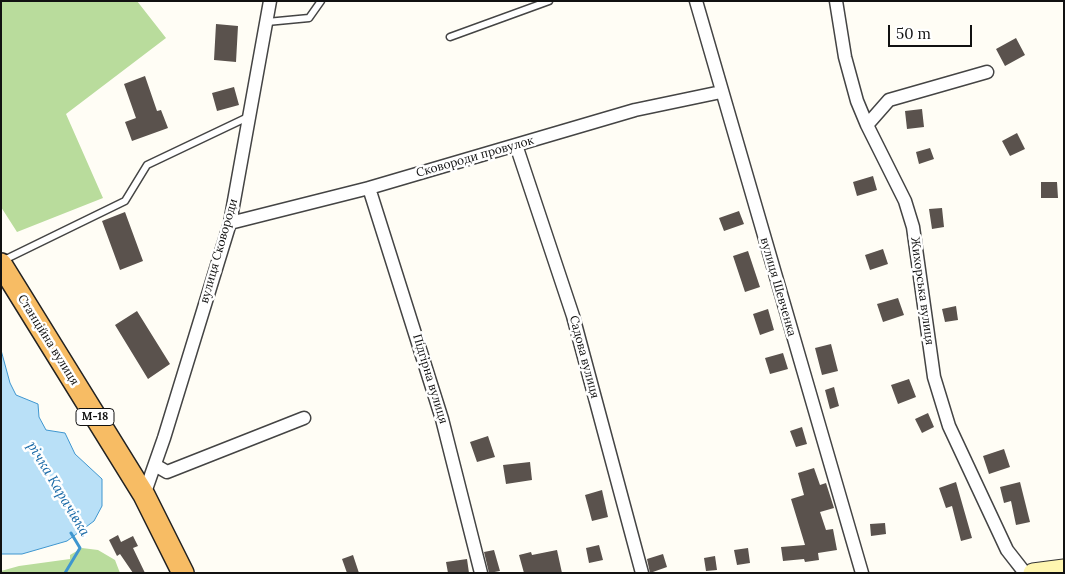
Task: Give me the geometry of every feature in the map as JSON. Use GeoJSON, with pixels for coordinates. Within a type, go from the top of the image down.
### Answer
{"type":"FeatureCollection","features":[{"type":"Feature","properties":{"kind":"highway","name":"Станційна вулиця"},"geometry":{"type":"LineString","coordinates":[[1,263],[144,495],[183,573]]}},
{"type":"Feature","properties":{"kind":"main road"},"geometry":{"type":"LineString","coordinates":[[1033,573],[1064,569]]}},
{"type":"Feature","properties":{"kind":"street","name":"вулиця Сковороди"},"geometry":{"type":"LineString","coordinates":[[144,495],[230,223],[270,1]]}},
{"type":"Feature","properties":{"kind":"street","name":"вулиця Шевченка"},"geometry":{"type":"LineString","coordinates":[[696,1],[862,573]]}},
{"type":"Feature","properties":{"kind":"street","name":"Жихорська вулиця"},"geometry":{"type":"LineString","coordinates":[[836,1],[846,57],[857,101],[905,201],[914,227],[934,377],[949,426],[1007,550],[1025,573]]}},
{"type":"Feature","properties":{"kind":"street"},"geometry":{"type":"LineString","coordinates":[[867,125],[889,100],[987,72]]}},
{"type":"Feature","properties":{"kind":"street","name":"Сковороди провулок"},"geometry":{"type":"LineString","coordinates":[[230,223],[369,188],[635,110],[721,92]]}},
{"type":"Feature","properties":{"kind":"street","name":"Садова вулиця"},"geometry":{"type":"LineString","coordinates":[[516,145],[573,316],[642,573]]}},
{"type":"Feature","properties":{"kind":"street","name":"Підгірна вулиця"},"geometry":{"type":"LineString","coordinates":[[369,188],[442,419],[481,573]]}},
{"type":"Feature","properties":{"kind":"street"},"geometry":{"type":"LineString","coordinates":[[155,465],[168,472],[304,418]]}},
{"type":"Feature","properties":{"kind":"lane"},"geometry":{"type":"LineString","coordinates":[[267,22],[309,18],[321,1]]}},
{"type":"Feature","properties":{"kind":"lane"},"geometry":{"type":"LineString","coordinates":[[450,37],[549,1]]}},
{"type":"Feature","properties":{"kind":"lane"},"geometry":{"type":"LineString","coordinates":[[1,263],[125,201],[147,165],[250,116]]}},
{"type":"Feature","properties":{"kind":"green space"},"geometry":{"type":"Polygon","coordinates":[[[1,1],[137,1],[166,38],[66,114],[103,198],[17,232],[1,207],[1,1]]]}},
{"type":"Feature","properties":{"kind":"green space"},"geometry":{"type":"Polygon","coordinates":[[[82,548],[98,550],[115,560],[120,573],[1,573],[1,571],[19,566],[70,559],[70,555],[82,548]]]}},
{"type":"Feature","properties":{"kind":"water"},"geometry":{"type":"Polygon","coordinates":[[[1,350],[10,383],[16,395],[38,404],[39,417],[46,430],[65,433],[75,454],[102,479],[102,506],[94,521],[67,541],[22,554],[1,554],[1,350]]]}},
{"type":"Feature","properties":{"kind":"building"},"geometry":{"type":"Polygon","coordinates":[[[216,24],[238,26],[236,62],[214,60],[216,24]]]}},
{"type":"Feature","properties":{"kind":"building"},"geometry":{"type":"Polygon","coordinates":[[[1016,38],[1025,55],[1005,66],[996,49],[1016,38]]]}},
{"type":"Feature","properties":{"kind":"building"},"geometry":{"type":"Polygon","coordinates":[[[145,76],[157,111],[161,110],[168,128],[132,141],[125,122],[136,118],[124,84],[145,76]]]}},
{"type":"Feature","properties":{"kind":"building"},"geometry":{"type":"Polygon","coordinates":[[[234,87],[239,105],[217,111],[212,93],[234,87]]]}},
{"type":"Feature","properties":{"kind":"building"},"geometry":{"type":"Polygon","coordinates":[[[922,109],[924,127],[907,129],[905,111],[922,109]]]}},
{"type":"Feature","properties":{"kind":"building"},"geometry":{"type":"Polygon","coordinates":[[[1017,133],[1025,149],[1010,156],[1002,141],[1017,133]]]}},
{"type":"Feature","properties":{"kind":"building"},"geometry":{"type":"Polygon","coordinates":[[[930,148],[934,159],[919,164],[916,152],[930,148]]]}},
{"type":"Feature","properties":{"kind":"building"},"geometry":{"type":"Polygon","coordinates":[[[873,176],[877,190],[857,196],[853,182],[873,176]]]}},
{"type":"Feature","properties":{"kind":"building"},"geometry":{"type":"Polygon","coordinates":[[[1041,182],[1057,182],[1058,198],[1041,198],[1041,182]]]}},
{"type":"Feature","properties":{"kind":"building"},"geometry":{"type":"Polygon","coordinates":[[[942,208],[944,227],[932,229],[929,209],[942,208]]]}},
{"type":"Feature","properties":{"kind":"building"},"geometry":{"type":"Polygon","coordinates":[[[739,211],[744,224],[724,231],[719,218],[739,211]]]}},
{"type":"Feature","properties":{"kind":"building"},"geometry":{"type":"Polygon","coordinates":[[[125,212],[143,261],[120,270],[102,221],[125,212]]]}},
{"type":"Feature","properties":{"kind":"building"},"geometry":{"type":"Polygon","coordinates":[[[883,249],[888,264],[870,270],[865,255],[883,249]]]}},
{"type":"Feature","properties":{"kind":"building"},"geometry":{"type":"Polygon","coordinates":[[[748,251],[760,287],[745,292],[733,256],[748,251]]]}},
{"type":"Feature","properties":{"kind":"building"},"geometry":{"type":"Polygon","coordinates":[[[898,298],[904,315],[883,322],[877,304],[898,298]]]}},
{"type":"Feature","properties":{"kind":"building"},"geometry":{"type":"Polygon","coordinates":[[[956,306],[958,320],[945,322],[942,309],[956,306]]]}},
{"type":"Feature","properties":{"kind":"building"},"geometry":{"type":"Polygon","coordinates":[[[768,309],[774,330],[760,335],[753,314],[768,309]]]}},
{"type":"Feature","properties":{"kind":"building"},"geometry":{"type":"Polygon","coordinates":[[[137,311],[170,364],[148,379],[115,325],[137,311]]]}},
{"type":"Feature","properties":{"kind":"building"},"geometry":{"type":"Polygon","coordinates":[[[831,344],[838,371],[822,375],[815,348],[831,344]]]}},
{"type":"Feature","properties":{"kind":"building"},"geometry":{"type":"Polygon","coordinates":[[[783,353],[788,369],[770,374],[765,358],[783,353]]]}},
{"type":"Feature","properties":{"kind":"building"},"geometry":{"type":"Polygon","coordinates":[[[909,379],[916,397],[898,404],[891,385],[909,379]]]}},
{"type":"Feature","properties":{"kind":"building"},"geometry":{"type":"Polygon","coordinates":[[[834,387],[839,406],[830,409],[825,390],[834,387]]]}},
{"type":"Feature","properties":{"kind":"building"},"geometry":{"type":"Polygon","coordinates":[[[928,413],[934,427],[922,433],[915,419],[928,413]]]}},
{"type":"Feature","properties":{"kind":"building"},"geometry":{"type":"Polygon","coordinates":[[[802,427],[807,444],[796,447],[790,431],[802,427]]]}},
{"type":"Feature","properties":{"kind":"building"},"geometry":{"type":"Polygon","coordinates":[[[488,436],[495,457],[477,462],[470,442],[488,436]]]}},
{"type":"Feature","properties":{"kind":"building"},"geometry":{"type":"Polygon","coordinates":[[[1004,449],[1010,467],[989,474],[983,456],[1004,449]]]}},
{"type":"Feature","properties":{"kind":"building"},"geometry":{"type":"Polygon","coordinates":[[[530,462],[532,480],[506,484],[503,465],[530,462]]]}},
{"type":"Feature","properties":{"kind":"building"},"geometry":{"type":"Polygon","coordinates":[[[814,468],[820,485],[826,483],[834,508],[820,512],[826,530],[833,529],[837,550],[818,553],[819,560],[805,562],[804,559],[783,561],[781,547],[805,545],[791,499],[804,495],[798,473],[814,468]]]}},
{"type":"Feature","properties":{"kind":"building"},"geometry":{"type":"Polygon","coordinates":[[[956,482],[972,538],[961,541],[952,506],[946,508],[939,488],[956,482]]]}},
{"type":"Feature","properties":{"kind":"building"},"geometry":{"type":"Polygon","coordinates":[[[1020,482],[1030,522],[1016,525],[1011,501],[1004,503],[1000,487],[1020,482]]]}},
{"type":"Feature","properties":{"kind":"building"},"geometry":{"type":"Polygon","coordinates":[[[602,490],[608,517],[592,521],[585,495],[602,490]]]}},
{"type":"Feature","properties":{"kind":"building"},"geometry":{"type":"Polygon","coordinates":[[[885,523],[886,534],[871,536],[870,524],[885,523]]]}},
{"type":"Feature","properties":{"kind":"building"},"geometry":{"type":"Polygon","coordinates":[[[118,535],[121,542],[133,536],[138,546],[133,548],[145,573],[133,573],[120,554],[117,556],[109,540],[118,535]]]}},
{"type":"Feature","properties":{"kind":"building"},"geometry":{"type":"Polygon","coordinates":[[[599,545],[603,560],[589,563],[586,548],[599,545]]]}},
{"type":"Feature","properties":{"kind":"building"},"geometry":{"type":"Polygon","coordinates":[[[748,548],[750,563],[737,565],[734,550],[748,548]]]}},
{"type":"Feature","properties":{"kind":"building"},"geometry":{"type":"Polygon","coordinates":[[[494,550],[500,571],[489,573],[484,552],[494,550]]]}},
{"type":"Feature","properties":{"kind":"building"},"geometry":{"type":"Polygon","coordinates":[[[557,550],[562,573],[524,573],[519,555],[531,552],[532,555],[557,550]]]}},
{"type":"Feature","properties":{"kind":"building"},"geometry":{"type":"Polygon","coordinates":[[[663,554],[667,567],[650,573],[647,559],[663,554]]]}},
{"type":"Feature","properties":{"kind":"building"},"geometry":{"type":"Polygon","coordinates":[[[353,555],[359,573],[347,573],[342,559],[353,555]]]}},
{"type":"Feature","properties":{"kind":"building"},"geometry":{"type":"Polygon","coordinates":[[[715,556],[717,570],[706,571],[704,558],[715,556]]]}},
{"type":"Feature","properties":{"kind":"building"},"geometry":{"type":"Polygon","coordinates":[[[467,559],[469,573],[448,573],[446,562],[467,559]]]}},
{"type":"Feature","properties":{"kind":"waterway","name":"річка Карачівка"},"geometry":{"type":"LineString","coordinates":[[65,573],[80,548],[71,533]]}}]}
